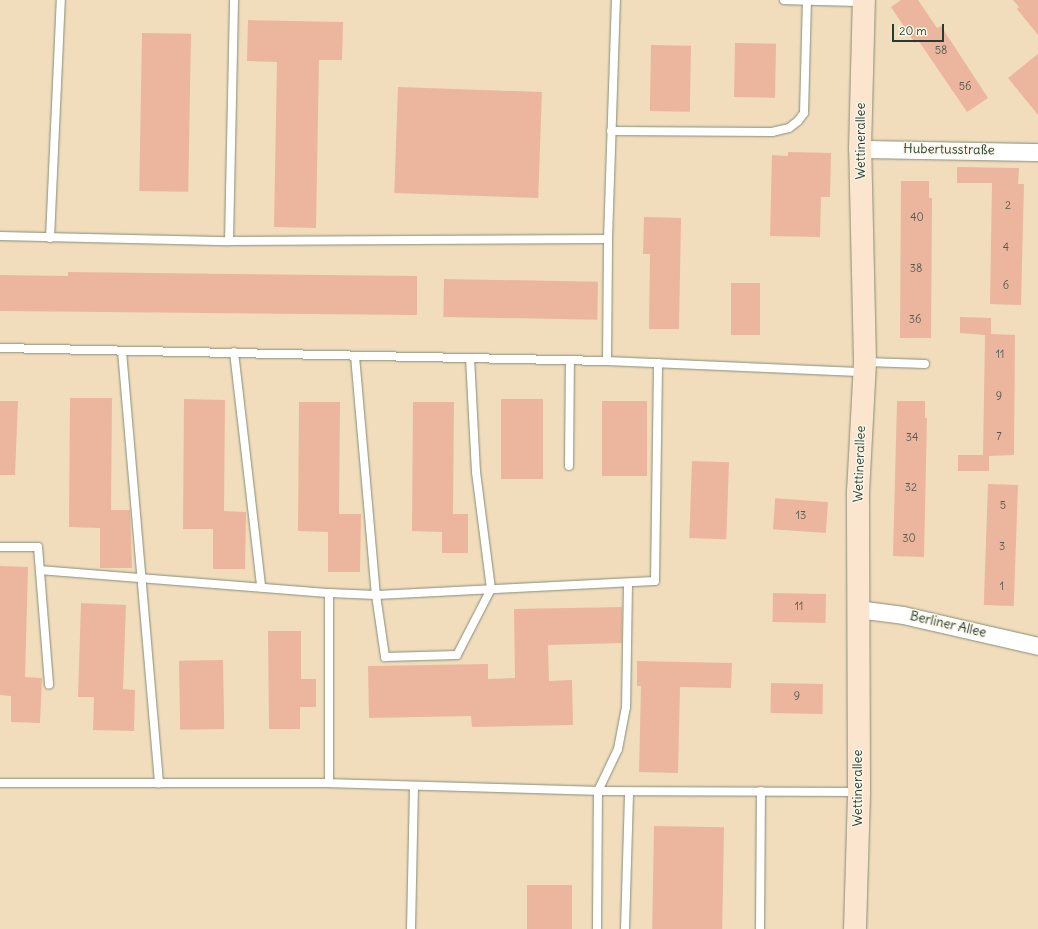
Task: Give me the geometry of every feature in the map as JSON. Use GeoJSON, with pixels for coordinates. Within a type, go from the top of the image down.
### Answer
{"type":"FeatureCollection","features":[{"type":"Feature","properties":{"kind":"street","name":"Wettinerallee"},"geometry":{"type":"LineString","coordinates":[[855,929],[859,792],[857,609],[858,492],[865,367],[860,149],[864,1]]}},
{"type":"Feature","properties":{"kind":"street","name":"Hubertusstraße"},"geometry":{"type":"LineString","coordinates":[[860,149],[1038,152]]}},
{"type":"Feature","properties":{"kind":"street","name":"Berliner Allee"},"geometry":{"type":"LineString","coordinates":[[857,609],[903,615],[1038,646]]}},
{"type":"Feature","properties":{"kind":"lane"},"geometry":{"type":"LineString","coordinates":[[50,238],[62,0]]}},
{"type":"Feature","properties":{"kind":"lane"},"geometry":{"type":"LineString","coordinates":[[229,241],[234,0]]}},
{"type":"Feature","properties":{"kind":"lane"},"geometry":{"type":"LineString","coordinates":[[607,361],[608,239],[616,0]]}},
{"type":"Feature","properties":{"kind":"lane"},"geometry":{"type":"LineString","coordinates":[[784,0],[864,1]]}},
{"type":"Feature","properties":{"kind":"lane"},"geometry":{"type":"LineString","coordinates":[[611,131],[772,132],[789,128],[798,121],[804,113],[807,0]]}},
{"type":"Feature","properties":{"kind":"lane"},"geometry":{"type":"LineString","coordinates":[[0,236],[229,241],[608,239]]}},
{"type":"Feature","properties":{"kind":"lane"},"geometry":{"type":"LineString","coordinates":[[0,348],[865,367],[926,364]]}},
{"type":"Feature","properties":{"kind":"lane"},"geometry":{"type":"LineString","coordinates":[[122,351],[143,580],[159,783]]}},
{"type":"Feature","properties":{"kind":"lane"},"geometry":{"type":"LineString","coordinates":[[234,352],[261,587]]}},
{"type":"Feature","properties":{"kind":"lane"},"geometry":{"type":"LineString","coordinates":[[355,356],[376,595],[385,657],[457,655],[491,589],[476,472],[470,359]]}},
{"type":"Feature","properties":{"kind":"lane"},"geometry":{"type":"LineString","coordinates":[[569,466],[570,361]]}},
{"type":"Feature","properties":{"kind":"lane"},"geometry":{"type":"LineString","coordinates":[[40,570],[143,580],[376,595],[655,581],[658,363]]}},
{"type":"Feature","properties":{"kind":"lane"},"geometry":{"type":"LineString","coordinates":[[0,547],[38,547],[49,685]]}},
{"type":"Feature","properties":{"kind":"lane"},"geometry":{"type":"LineString","coordinates":[[597,929],[598,791],[618,749],[626,707],[628,583]]}},
{"type":"Feature","properties":{"kind":"lane"},"geometry":{"type":"LineString","coordinates":[[329,593],[329,783]]}},
{"type":"Feature","properties":{"kind":"lane"},"geometry":{"type":"LineString","coordinates":[[0,783],[329,783],[629,792],[859,792]]}},
{"type":"Feature","properties":{"kind":"lane"},"geometry":{"type":"LineString","coordinates":[[411,929],[414,786]]}},
{"type":"Feature","properties":{"kind":"lane"},"geometry":{"type":"LineString","coordinates":[[760,929],[761,791]]}},
{"type":"Feature","properties":{"kind":"lane"},"geometry":{"type":"LineString","coordinates":[[625,929],[629,792]]}},
{"type":"Feature","properties":{"kind":"building"},"geometry":{"type":"Polygon","coordinates":[[[901,0],[918,0],[937,28],[941,26],[988,98],[967,112],[918,40],[915,43],[891,7],[901,0]]]}},
{"type":"Feature","properties":{"kind":"building"},"geometry":{"type":"Polygon","coordinates":[[[1013,0],[1038,0],[1038,35],[1017,9],[1019,7],[1013,0]]]}},
{"type":"Feature","properties":{"kind":"building"},"geometry":{"type":"Polygon","coordinates":[[[248,20],[343,22],[342,60],[319,60],[316,228],[274,227],[277,62],[247,61],[248,20]]]}},
{"type":"Feature","properties":{"kind":"building"},"geometry":{"type":"Polygon","coordinates":[[[142,33],[191,34],[188,192],[139,191],[142,33]]]}},
{"type":"Feature","properties":{"kind":"building"},"geometry":{"type":"Polygon","coordinates":[[[735,43],[776,44],[775,98],[734,97],[735,43]]]}},
{"type":"Feature","properties":{"kind":"building"},"geometry":{"type":"Polygon","coordinates":[[[651,45],[691,46],[690,112],[650,111],[651,45]]]}},
{"type":"Feature","properties":{"kind":"building"},"geometry":{"type":"Polygon","coordinates":[[[1038,54],[1038,115],[1008,78],[1038,54]]]}},
{"type":"Feature","properties":{"kind":"building"},"geometry":{"type":"Polygon","coordinates":[[[398,87],[542,92],[538,198],[394,193],[398,87]]]}},
{"type":"Feature","properties":{"kind":"building"},"geometry":{"type":"Polygon","coordinates":[[[788,152],[831,153],[830,197],[821,197],[820,237],[770,236],[772,155],[788,156],[788,152]]]}},
{"type":"Feature","properties":{"kind":"building"},"geometry":{"type":"Polygon","coordinates":[[[957,167],[1019,168],[1018,184],[1024,184],[1021,305],[990,304],[992,183],[957,183],[957,167]]]}},
{"type":"Feature","properties":{"kind":"building"},"geometry":{"type":"Polygon","coordinates":[[[901,181],[929,181],[929,198],[932,198],[931,338],[900,338],[901,181]]]}},
{"type":"Feature","properties":{"kind":"building"},"geometry":{"type":"Polygon","coordinates":[[[644,217],[681,218],[679,329],[649,329],[650,254],[643,254],[644,217]]]}},
{"type":"Feature","properties":{"kind":"building"},"geometry":{"type":"Polygon","coordinates":[[[68,272],[417,276],[417,315],[0,311],[0,275],[68,276],[68,272]]]}},
{"type":"Feature","properties":{"kind":"building"},"geometry":{"type":"Polygon","coordinates":[[[444,279],[598,282],[597,320],[443,317],[444,279]]]}},
{"type":"Feature","properties":{"kind":"building"},"geometry":{"type":"Polygon","coordinates":[[[731,283],[760,283],[760,335],[731,335],[731,283]]]}},
{"type":"Feature","properties":{"kind":"building"},"geometry":{"type":"Polygon","coordinates":[[[960,317],[991,318],[991,334],[1015,335],[1014,455],[989,456],[989,471],[958,471],[958,455],[983,455],[985,335],[960,333],[960,317]]]}},
{"type":"Feature","properties":{"kind":"building"},"geometry":{"type":"Polygon","coordinates":[[[70,398],[112,398],[111,510],[130,510],[132,568],[100,568],[100,528],[69,527],[70,398]]]}},
{"type":"Feature","properties":{"kind":"building"},"geometry":{"type":"Polygon","coordinates":[[[184,399],[225,400],[224,511],[246,512],[245,569],[213,569],[213,529],[183,529],[184,399]]]}},
{"type":"Feature","properties":{"kind":"building"},"geometry":{"type":"Polygon","coordinates":[[[501,399],[543,399],[543,479],[501,479],[501,399]]]}},
{"type":"Feature","properties":{"kind":"building"},"geometry":{"type":"Polygon","coordinates":[[[0,401],[18,401],[15,475],[0,475],[0,401]]]}},
{"type":"Feature","properties":{"kind":"building"},"geometry":{"type":"Polygon","coordinates":[[[602,401],[647,401],[647,476],[602,476],[602,401]]]}},
{"type":"Feature","properties":{"kind":"building"},"geometry":{"type":"Polygon","coordinates":[[[897,401],[925,401],[925,418],[927,418],[924,557],[893,556],[897,401]]]}},
{"type":"Feature","properties":{"kind":"building"},"geometry":{"type":"Polygon","coordinates":[[[299,402],[340,402],[339,514],[361,514],[360,572],[328,572],[328,532],[298,531],[299,402]]]}},
{"type":"Feature","properties":{"kind":"building"},"geometry":{"type":"Polygon","coordinates":[[[413,402],[454,402],[453,514],[468,514],[468,553],[442,553],[442,532],[412,531],[413,402]]]}},
{"type":"Feature","properties":{"kind":"building"},"geometry":{"type":"Polygon","coordinates":[[[692,461],[729,462],[726,539],[689,538],[692,461]]]}},
{"type":"Feature","properties":{"kind":"building"},"geometry":{"type":"Polygon","coordinates":[[[988,484],[1018,485],[1014,606],[984,605],[988,484]]]}},
{"type":"Feature","properties":{"kind":"building"},"geometry":{"type":"Polygon","coordinates":[[[775,498],[828,502],[826,533],[773,529],[775,498]]]}},
{"type":"Feature","properties":{"kind":"building"},"geometry":{"type":"Polygon","coordinates":[[[0,566],[28,567],[25,677],[42,678],[40,723],[11,722],[11,696],[0,695],[0,566]]]}},
{"type":"Feature","properties":{"kind":"building"},"geometry":{"type":"Polygon","coordinates":[[[773,593],[826,594],[825,623],[772,622],[773,593]]]}},
{"type":"Feature","properties":{"kind":"building"},"geometry":{"type":"Polygon","coordinates":[[[81,603],[126,605],[123,689],[135,690],[134,731],[93,730],[94,697],[78,697],[81,603]]]}},
{"type":"Feature","properties":{"kind":"building"},"geometry":{"type":"Polygon","coordinates":[[[622,607],[622,643],[548,645],[549,681],[572,680],[573,725],[472,727],[471,716],[369,718],[368,666],[488,664],[488,679],[515,678],[514,609],[622,607]]]}},
{"type":"Feature","properties":{"kind":"building"},"geometry":{"type":"Polygon","coordinates":[[[268,631],[301,631],[301,679],[316,679],[316,707],[300,707],[300,729],[269,729],[268,631]]]}},
{"type":"Feature","properties":{"kind":"building"},"geometry":{"type":"Polygon","coordinates":[[[223,660],[224,729],[180,730],[179,661],[223,660]]]}},
{"type":"Feature","properties":{"kind":"building"},"geometry":{"type":"Polygon","coordinates":[[[637,661],[732,663],[731,688],[680,687],[678,773],[639,772],[641,686],[637,686],[637,661]]]}},
{"type":"Feature","properties":{"kind":"building"},"geometry":{"type":"Polygon","coordinates":[[[771,683],[823,684],[822,714],[770,713],[771,683]]]}},
{"type":"Feature","properties":{"kind":"building"},"geometry":{"type":"Polygon","coordinates":[[[654,826],[724,827],[722,929],[652,929],[654,826]]]}},
{"type":"Feature","properties":{"kind":"building"},"geometry":{"type":"Polygon","coordinates":[[[527,885],[572,885],[572,929],[527,929],[527,885]]]}}]}
